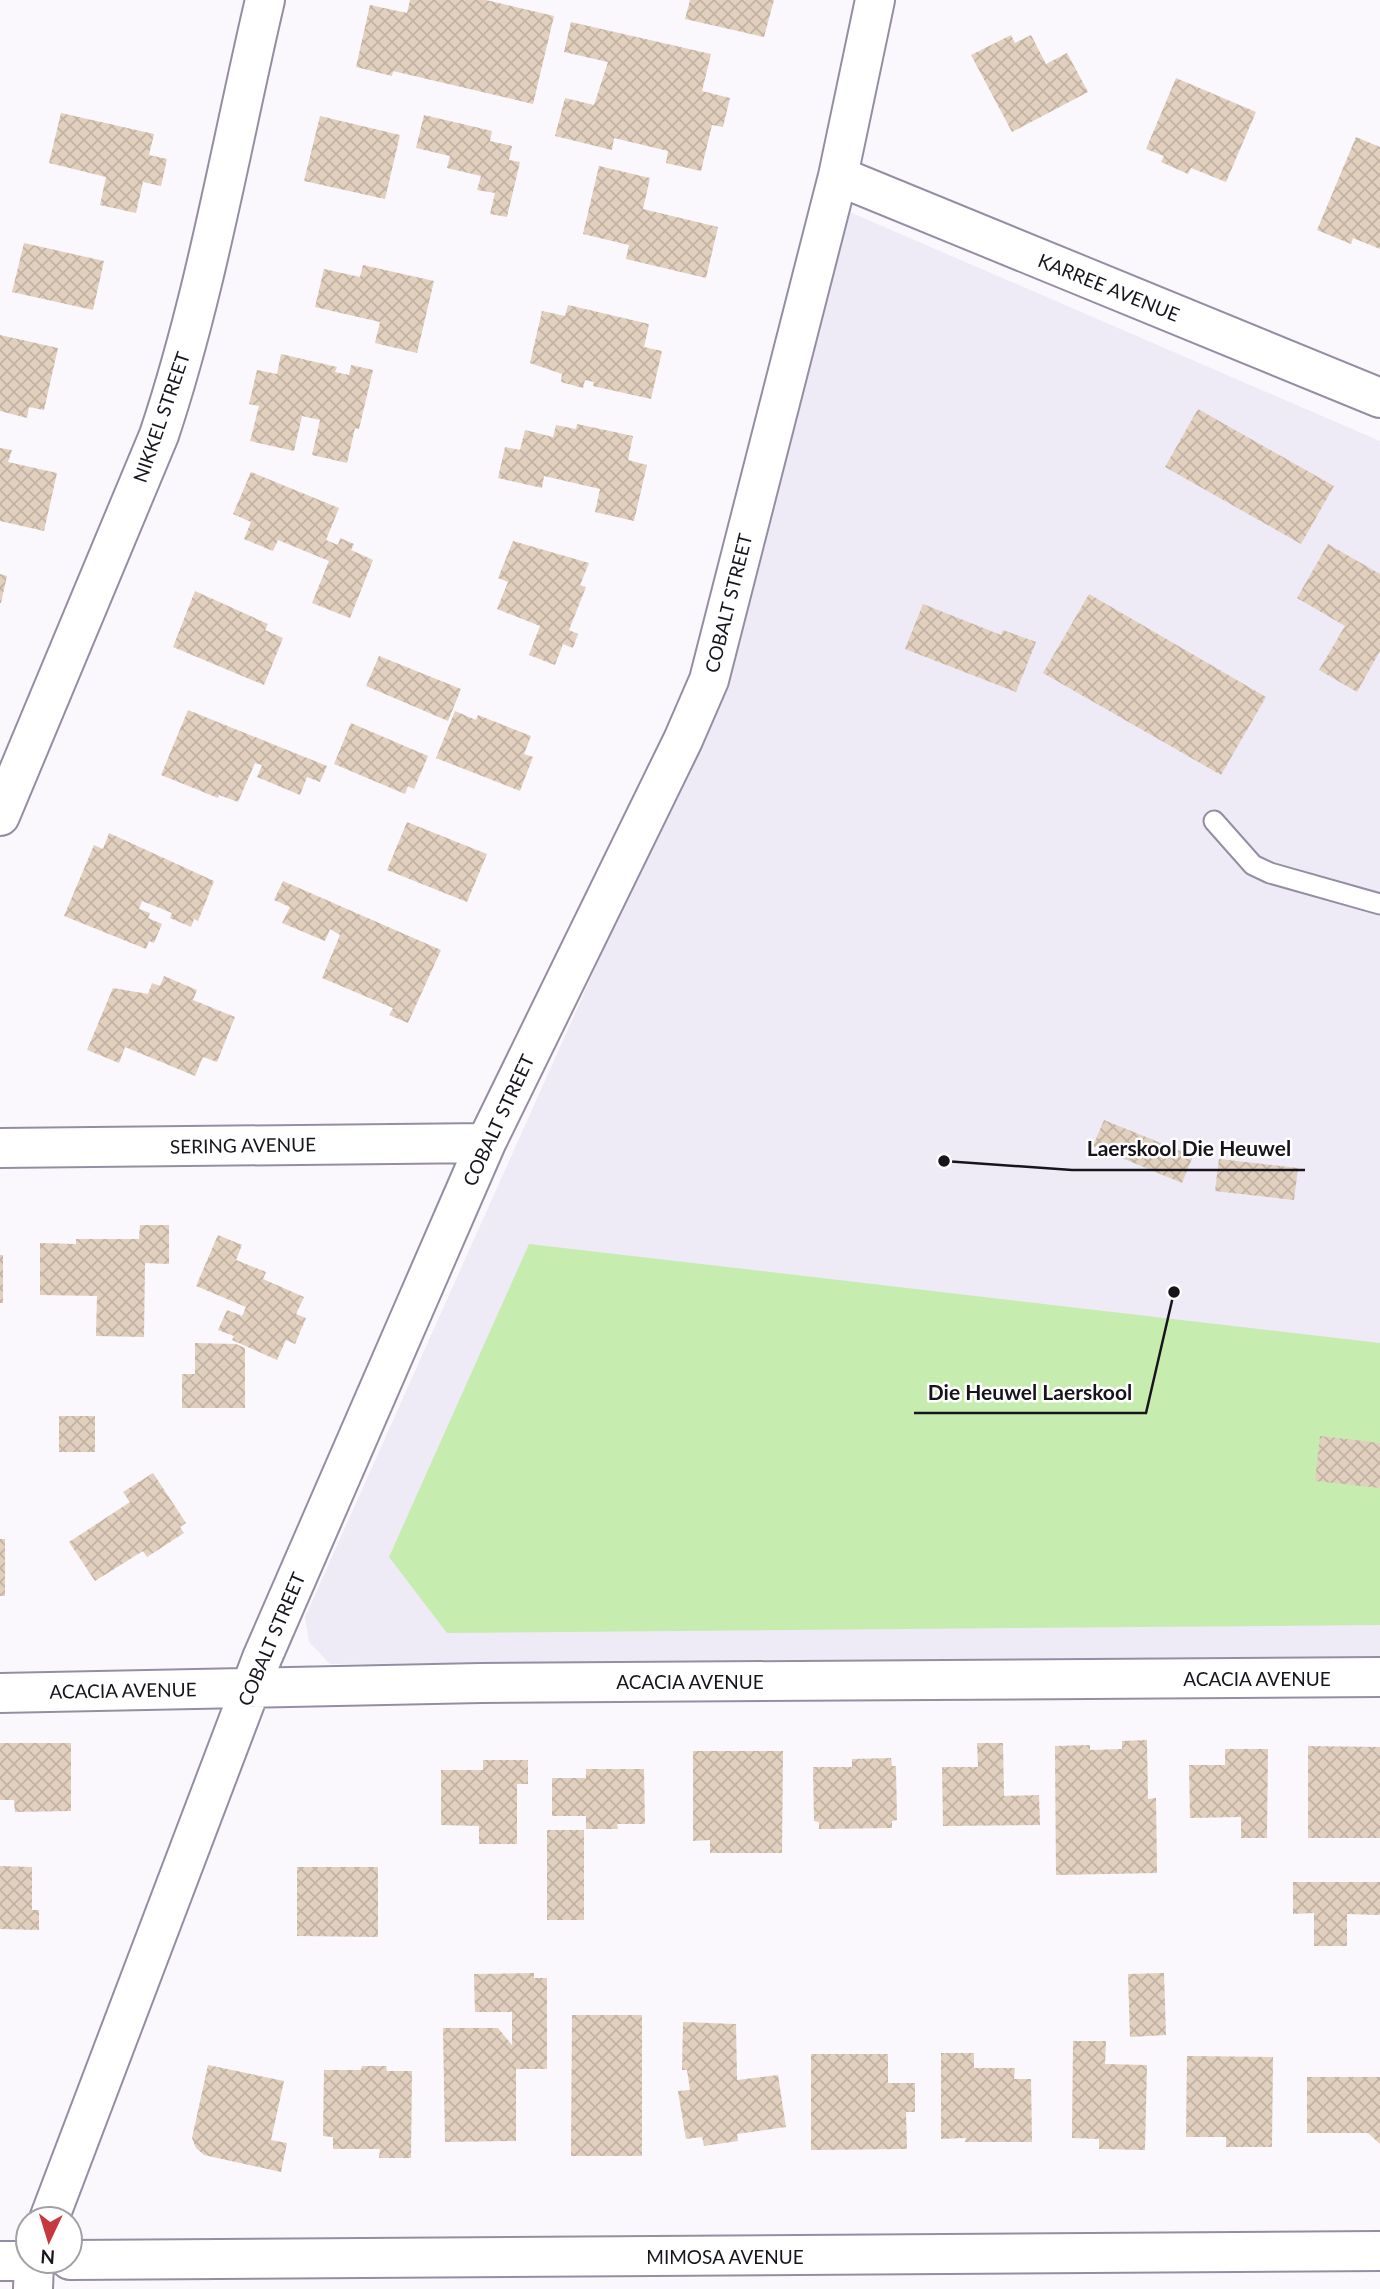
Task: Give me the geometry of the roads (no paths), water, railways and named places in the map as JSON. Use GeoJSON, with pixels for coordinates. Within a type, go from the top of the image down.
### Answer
{"type":"FeatureCollection","features":[{"type":"Feature","properties":{"kind":"street","name":"NIKKEL STREET"},"geometry":{"type":"LineString","coordinates":[[0,816],[159,436],[173,393],[195,310],[265,0]]}},
{"type":"Feature","properties":{"kind":"street","name":"COBALT STREET"},"geometry":{"type":"LineString","coordinates":[[55,2205],[250,1687],[486,1143],[683,740],[709,680],[838,176],[875,0]]}},
{"type":"Feature","properties":{"kind":"street","name":"KARREE AVENUE"},"geometry":{"type":"LineString","coordinates":[[838,176],[1380,398]]}},
{"type":"Feature","properties":{"kind":"street","name":"SERING AVENUE"},"geometry":{"type":"LineString","coordinates":[[0,1148],[486,1143]]}},
{"type":"Feature","properties":{"kind":"street","name":"ACACIA AVENUE"},"geometry":{"type":"LineString","coordinates":[[0,1693],[495,1682],[1380,1677]]}},
{"type":"Feature","properties":{"kind":"street","name":"MIMOSA AVENUE"},"geometry":{"type":"LineString","coordinates":[[84,2260],[1380,2251]]}},
{"type":"Feature","properties":{"kind":"lane"},"geometry":{"type":"LineString","coordinates":[[1214,821],[1253,864],[1270,873],[1380,904]]}},
{"type":"Feature","properties":{"kind":"place","name":"Laerskool Die Heuwel"},"geometry":{"type":"Point","coordinates":[944,1161]}},
{"type":"Feature","properties":{"kind":"place","name":"Die Heuwel Laerskool"},"geometry":{"type":"Point","coordinates":[1174,1292]}}]}
